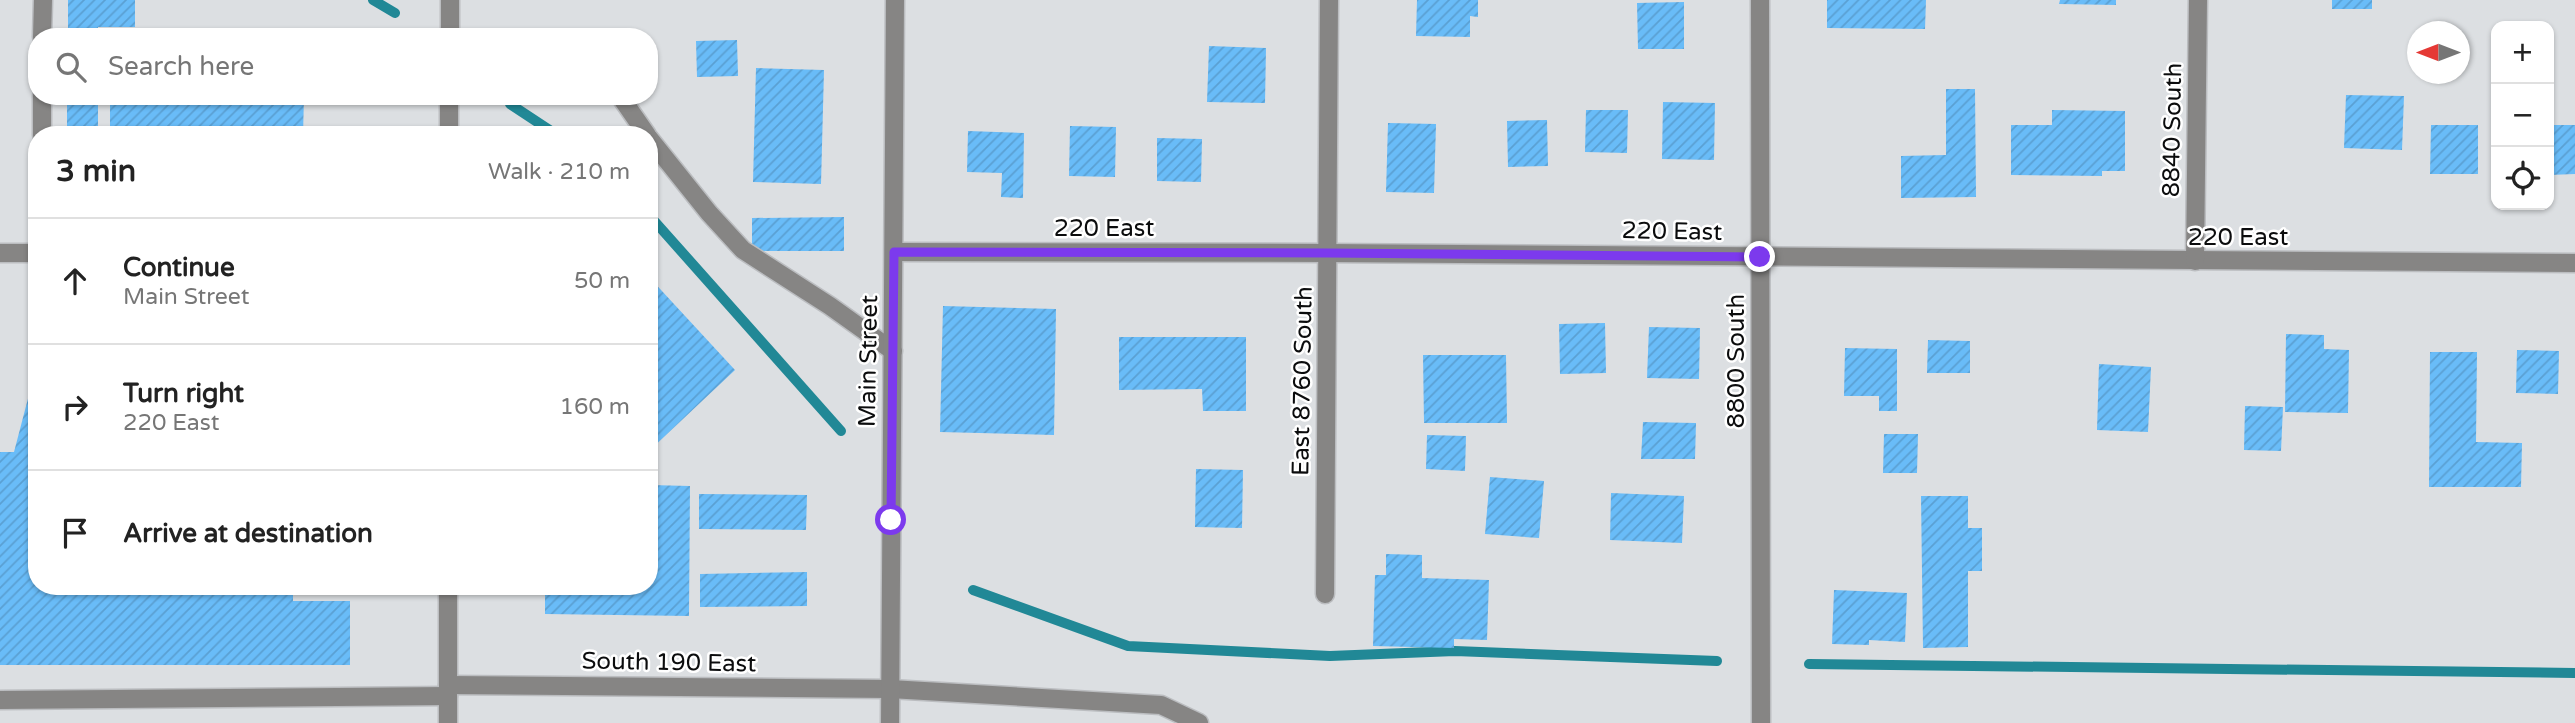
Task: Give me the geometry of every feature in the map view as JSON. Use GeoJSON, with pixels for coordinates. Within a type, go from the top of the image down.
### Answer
{"type":"FeatureCollection","features":[{"type":"Feature","properties":{"kind":"street"},"geometry":{"type":"LineString","coordinates":[[42,28],[43,0]]}},
{"type":"Feature","properties":{"kind":"street"},"geometry":{"type":"LineString","coordinates":[[450,0],[450,28]]}},
{"type":"Feature","properties":{"kind":"street","name":"Main Street"},"geometry":{"type":"LineString","coordinates":[[890,723],[895,0]]}},
{"type":"Feature","properties":{"kind":"street","name":"East 8760 South"},"geometry":{"type":"LineString","coordinates":[[1325,594],[1329,0]]}},
{"type":"Feature","properties":{"kind":"street","name":"8800 South"},"geometry":{"type":"LineString","coordinates":[[1760,0],[1760,723]]}},
{"type":"Feature","properties":{"kind":"street","name":"8840 South"},"geometry":{"type":"LineString","coordinates":[[2195,261],[2198,0]]}},
{"type":"Feature","properties":{"kind":"street"},"geometry":{"type":"LineString","coordinates":[[42,105],[42,126]]}},
{"type":"Feature","properties":{"kind":"street"},"geometry":{"type":"LineString","coordinates":[[449,105],[449,126]]}},
{"type":"Feature","properties":{"kind":"street"},"geometry":{"type":"LineString","coordinates":[[626,105],[641,126]]}},
{"type":"Feature","properties":{"kind":"street"},"geometry":{"type":"LineString","coordinates":[[658,149],[709,213],[743,250],[830,306],[892,351]]}},
{"type":"Feature","properties":{"kind":"street","name":"220 East"},"geometry":{"type":"LineString","coordinates":[[894,252],[2575,262]]}},
{"type":"Feature","properties":{"kind":"street"},"geometry":{"type":"LineString","coordinates":[[0,253],[28,253]]}},
{"type":"Feature","properties":{"kind":"street"},"geometry":{"type":"LineString","coordinates":[[448,595],[448,723]]}},
{"type":"Feature","properties":{"kind":"street","name":"South 190 East"},"geometry":{"type":"LineString","coordinates":[[0,700],[448,690],[890,689],[1161,705],[1199,723]]}},
{"type":"Feature","properties":{"kind":"building"},"geometry":{"type":"Polygon","coordinates":[[[68,0],[135,0],[135,27],[68,28],[68,0]]]}},
{"type":"Feature","properties":{"kind":"building"},"geometry":{"type":"Polygon","coordinates":[[[1417,0],[1478,0],[1478,17],[1470,16],[1470,37],[1416,36],[1417,0]]]}},
{"type":"Feature","properties":{"kind":"building"},"geometry":{"type":"Polygon","coordinates":[[[1827,0],[1926,0],[1925,29],[1827,28],[1827,0]]]}},
{"type":"Feature","properties":{"kind":"building"},"geometry":{"type":"Polygon","coordinates":[[[2060,0],[2116,0],[2116,5],[2059,4],[2060,0]]]}},
{"type":"Feature","properties":{"kind":"building"},"geometry":{"type":"Polygon","coordinates":[[[2332,0],[2372,0],[2372,9],[2332,9],[2332,0]]]}},
{"type":"Feature","properties":{"kind":"building"},"geometry":{"type":"Polygon","coordinates":[[[1684,2],[1684,49],[1638,49],[1637,3],[1684,2]]]}},
{"type":"Feature","properties":{"kind":"building"},"geometry":{"type":"Polygon","coordinates":[[[737,40],[738,76],[697,77],[696,41],[737,40]]]}},
{"type":"Feature","properties":{"kind":"building"},"geometry":{"type":"Polygon","coordinates":[[[1209,46],[1266,48],[1265,103],[1207,102],[1209,46]]]}},
{"type":"Feature","properties":{"kind":"building"},"geometry":{"type":"Polygon","coordinates":[[[756,68],[824,70],[821,184],[753,182],[756,68]]]}},
{"type":"Feature","properties":{"kind":"building"},"geometry":{"type":"Polygon","coordinates":[[[1946,89],[1975,89],[1976,197],[1901,198],[1901,156],[1946,155],[1946,89]]]}},
{"type":"Feature","properties":{"kind":"building"},"geometry":{"type":"Polygon","coordinates":[[[2346,95],[2404,96],[2402,150],[2344,148],[2346,95]]]}},
{"type":"Feature","properties":{"kind":"building"},"geometry":{"type":"Polygon","coordinates":[[[1663,102],[1715,103],[1714,160],[1662,159],[1663,102]]]}},
{"type":"Feature","properties":{"kind":"building"},"geometry":{"type":"Polygon","coordinates":[[[67,105],[98,105],[98,126],[67,126],[67,105]]]}},
{"type":"Feature","properties":{"kind":"building"},"geometry":{"type":"Polygon","coordinates":[[[110,105],[304,105],[303,126],[110,126],[110,105]]]}},
{"type":"Feature","properties":{"kind":"building"},"geometry":{"type":"Polygon","coordinates":[[[1586,110],[1628,110],[1627,153],[1585,152],[1586,110]]]}},
{"type":"Feature","properties":{"kind":"building"},"geometry":{"type":"Polygon","coordinates":[[[2052,110],[2125,111],[2125,171],[2102,171],[2102,176],[2011,175],[2011,125],[2052,125],[2052,110]]]}},
{"type":"Feature","properties":{"kind":"building"},"geometry":{"type":"Polygon","coordinates":[[[1547,120],[1548,166],[1508,167],[1507,121],[1547,120]]]}},
{"type":"Feature","properties":{"kind":"building"},"geometry":{"type":"Polygon","coordinates":[[[1388,123],[1436,124],[1434,193],[1386,192],[1388,123]]]}},
{"type":"Feature","properties":{"kind":"building"},"geometry":{"type":"Polygon","coordinates":[[[2431,125],[2478,125],[2478,174],[2430,174],[2431,125]]]}},
{"type":"Feature","properties":{"kind":"building"},"geometry":{"type":"Polygon","coordinates":[[[2554,125],[2575,125],[2575,174],[2554,175],[2554,125]]]}},
{"type":"Feature","properties":{"kind":"building"},"geometry":{"type":"Polygon","coordinates":[[[1070,126],[1116,127],[1115,177],[1069,176],[1070,126]]]}},
{"type":"Feature","properties":{"kind":"building"},"geometry":{"type":"Polygon","coordinates":[[[968,131],[1024,133],[1023,198],[1001,197],[1002,173],[967,172],[968,131]]]}},
{"type":"Feature","properties":{"kind":"building"},"geometry":{"type":"Polygon","coordinates":[[[1157,138],[1202,139],[1201,182],[1157,181],[1157,138]]]}},
{"type":"Feature","properties":{"kind":"building"},"geometry":{"type":"Polygon","coordinates":[[[844,217],[844,251],[752,251],[752,218],[844,217]]]}},
{"type":"Feature","properties":{"kind":"building"},"geometry":{"type":"Polygon","coordinates":[[[658,287],[735,370],[658,443],[658,287]]]}},
{"type":"Feature","properties":{"kind":"building"},"geometry":{"type":"Polygon","coordinates":[[[943,306],[1056,309],[1054,435],[940,432],[943,306]]]}},
{"type":"Feature","properties":{"kind":"building"},"geometry":{"type":"Polygon","coordinates":[[[1605,323],[1606,373],[1560,374],[1559,324],[1605,323]]]}},
{"type":"Feature","properties":{"kind":"building"},"geometry":{"type":"Polygon","coordinates":[[[1649,327],[1700,328],[1699,379],[1647,378],[1649,327]]]}},
{"type":"Feature","properties":{"kind":"building"},"geometry":{"type":"Polygon","coordinates":[[[2286,334],[2324,335],[2324,349],[2349,350],[2348,413],[2285,412],[2286,334]]]}},
{"type":"Feature","properties":{"kind":"building"},"geometry":{"type":"Polygon","coordinates":[[[1119,337],[1246,337],[1246,411],[1203,411],[1202,389],[1119,390],[1119,337]]]}},
{"type":"Feature","properties":{"kind":"building"},"geometry":{"type":"Polygon","coordinates":[[[1928,340],[1970,341],[1970,373],[1927,373],[1928,340]]]}},
{"type":"Feature","properties":{"kind":"building"},"geometry":{"type":"Polygon","coordinates":[[[1845,348],[1897,349],[1897,411],[1879,411],[1879,396],[1844,396],[1845,348]]]}},
{"type":"Feature","properties":{"kind":"building"},"geometry":{"type":"Polygon","coordinates":[[[2517,350],[2559,351],[2558,394],[2516,393],[2517,350]]]}},
{"type":"Feature","properties":{"kind":"building"},"geometry":{"type":"Polygon","coordinates":[[[2430,352],[2477,352],[2476,442],[2522,443],[2521,487],[2429,487],[2430,352]]]}},
{"type":"Feature","properties":{"kind":"building"},"geometry":{"type":"Polygon","coordinates":[[[1423,355],[1506,355],[1507,423],[1424,423],[1423,355]]]}},
{"type":"Feature","properties":{"kind":"building"},"geometry":{"type":"Polygon","coordinates":[[[2099,364],[2151,367],[2148,432],[2097,430],[2099,364]]]}},
{"type":"Feature","properties":{"kind":"building"},"geometry":{"type":"Polygon","coordinates":[[[28,399],[28,595],[293,595],[293,601],[350,601],[350,665],[0,665],[0,452],[14,452],[28,399]]]}},
{"type":"Feature","properties":{"kind":"building"},"geometry":{"type":"Polygon","coordinates":[[[2245,406],[2283,407],[2281,451],[2244,450],[2245,406]]]}},
{"type":"Feature","properties":{"kind":"building"},"geometry":{"type":"Polygon","coordinates":[[[1643,422],[1696,423],[1695,459],[1641,459],[1643,422]]]}},
{"type":"Feature","properties":{"kind":"building"},"geometry":{"type":"Polygon","coordinates":[[[1884,434],[1918,434],[1917,473],[1883,473],[1884,434]]]}},
{"type":"Feature","properties":{"kind":"building"},"geometry":{"type":"Polygon","coordinates":[[[1427,435],[1466,436],[1465,471],[1426,469],[1427,435]]]}},
{"type":"Feature","properties":{"kind":"building"},"geometry":{"type":"Polygon","coordinates":[[[1196,469],[1243,470],[1242,528],[1195,527],[1196,469]]]}},
{"type":"Feature","properties":{"kind":"building"},"geometry":{"type":"Polygon","coordinates":[[[1490,477],[1544,481],[1539,538],[1485,534],[1490,477]]]}},
{"type":"Feature","properties":{"kind":"building"},"geometry":{"type":"Polygon","coordinates":[[[658,485],[690,486],[689,616],[545,614],[545,595],[658,595],[658,485]]]}},
{"type":"Feature","properties":{"kind":"building"},"geometry":{"type":"Polygon","coordinates":[[[1611,493],[1684,496],[1682,543],[1610,540],[1611,493]]]}},
{"type":"Feature","properties":{"kind":"building"},"geometry":{"type":"Polygon","coordinates":[[[699,494],[807,495],[806,530],[699,529],[699,494]]]}},
{"type":"Feature","properties":{"kind":"building"},"geometry":{"type":"Polygon","coordinates":[[[1921,496],[1968,496],[1968,528],[1982,528],[1982,571],[1968,571],[1968,647],[1923,648],[1921,496]]]}},
{"type":"Feature","properties":{"kind":"building"},"geometry":{"type":"Polygon","coordinates":[[[1386,554],[1422,555],[1422,578],[1489,580],[1487,640],[1454,639],[1454,648],[1373,646],[1375,575],[1386,575],[1386,554]]]}},
{"type":"Feature","properties":{"kind":"building"},"geometry":{"type":"Polygon","coordinates":[[[807,572],[807,606],[700,607],[700,574],[807,572]]]}},
{"type":"Feature","properties":{"kind":"building"},"geometry":{"type":"Polygon","coordinates":[[[1834,590],[1907,593],[1905,642],[1869,640],[1869,645],[1832,644],[1834,590]]]}},
{"type":"Feature","properties":{"kind":"waterway"},"geometry":{"type":"LineString","coordinates":[[373,0],[395,13]]}},
{"type":"Feature","properties":{"kind":"waterway"},"geometry":{"type":"LineString","coordinates":[[512,105],[543,126]]}},
{"type":"Feature","properties":{"kind":"waterway"},"geometry":{"type":"LineString","coordinates":[[658,225],[841,431]]}},
{"type":"Feature","properties":{"kind":"waterway"},"geometry":{"type":"LineString","coordinates":[[973,590],[1128,646],[1330,656],[1455,651],[1717,661]]}},
{"type":"Feature","properties":{"kind":"waterway"},"geometry":{"type":"LineString","coordinates":[[1809,664],[2575,673]]}},
{"type":"Feature","properties":{"kind":"route"},"geometry":{"type":"LineString","coordinates":[[891,520],[894,252],[1760,257]]}}]}
